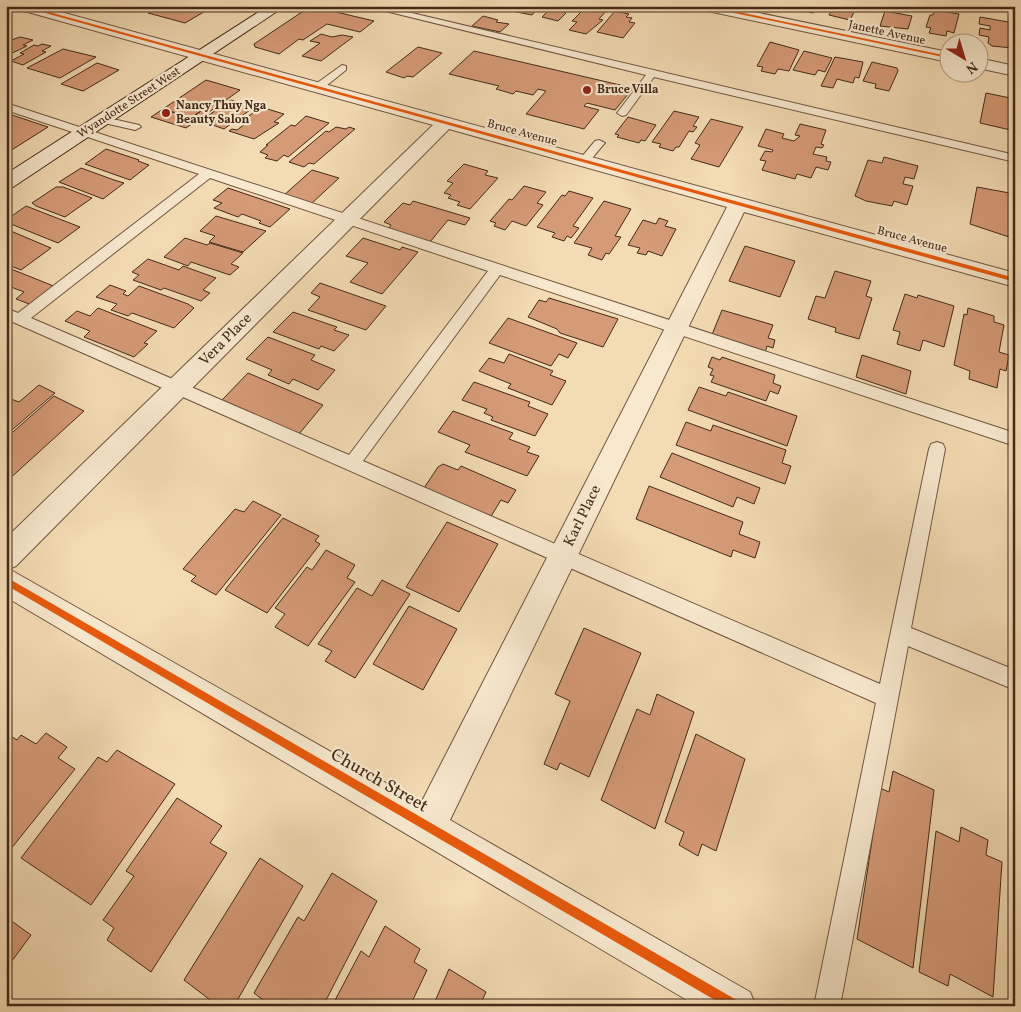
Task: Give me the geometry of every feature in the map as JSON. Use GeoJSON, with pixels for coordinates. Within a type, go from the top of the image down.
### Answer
{"type":"FeatureCollection","features":[{"type":"Feature","properties":{"kind":"street","name":"Bruce Avenue"},"geometry":{"type":"LineString","coordinates":[[22,6],[1015,280]]}},
{"type":"Feature","properties":{"kind":"street","name":"Wyandotte Street West"},"geometry":{"type":"LineString","coordinates":[[8,181],[278,6]]}},
{"type":"Feature","properties":{"kind":"street","name":"Janette Avenue"},"geometry":{"type":"LineString","coordinates":[[703,6],[938,55]]}},
{"type":"Feature","properties":{"kind":"street"},"geometry":{"type":"LineString","coordinates":[[988,65],[1015,70]]}},
{"type":"Feature","properties":{"kind":"street","name":"Vera Place"},"geometry":{"type":"LineString","coordinates":[[6,557],[445,123]]}},
{"type":"Feature","properties":{"kind":"street","name":"Karl Place"},"geometry":{"type":"LineString","coordinates":[[428,827],[738,204]]}},
{"type":"Feature","properties":{"kind":"street","name":"Church Street"},"geometry":{"type":"LineString","coordinates":[[6,581],[736,1006]]}},
{"type":"Feature","properties":{"kind":"lane"},"geometry":{"type":"LineString","coordinates":[[369,6],[1015,159]]}},
{"type":"Feature","properties":{"kind":"lane"},"geometry":{"type":"LineString","coordinates":[[317,88],[342,68]]}},
{"type":"Feature","properties":{"kind":"lane"},"geometry":{"type":"LineString","coordinates":[[622,112],[652,73]]}},
{"type":"Feature","properties":{"kind":"lane"},"geometry":{"type":"LineString","coordinates":[[6,106],[1015,440]]}},
{"type":"Feature","properties":{"kind":"lane"},"geometry":{"type":"LineString","coordinates":[[104,120],[135,127]]}},
{"type":"Feature","properties":{"kind":"lane"},"geometry":{"type":"LineString","coordinates":[[584,162],[599,143]]}},
{"type":"Feature","properties":{"kind":"lane"},"geometry":{"type":"LineString","coordinates":[[13,316],[208,173]]}},
{"type":"Feature","properties":{"kind":"lane"},"geometry":{"type":"LineString","coordinates":[[352,464],[497,269]]}},
{"type":"Feature","properties":{"kind":"lane"},"geometry":{"type":"LineString","coordinates":[[13,316],[887,697]]}},
{"type":"Feature","properties":{"kind":"lane"},"geometry":{"type":"LineString","coordinates":[[827,1006],[937,449]]}},
{"type":"Feature","properties":{"kind":"lane"},"geometry":{"type":"LineString","coordinates":[[900,633],[1015,680]]}},
{"type":"Feature","properties":{"kind":"building"},"geometry":{"type":"Polygon","coordinates":[[[161,6],[214,6],[185,23],[148,13],[161,6]]]}},
{"type":"Feature","properties":{"kind":"building"},"geometry":{"type":"Polygon","coordinates":[[[311,6],[374,21],[360,32],[327,24],[303,40],[299,39],[279,54],[255,47],[254,44],[311,6]]]}},
{"type":"Feature","properties":{"kind":"building"},"geometry":{"type":"Polygon","coordinates":[[[517,6],[540,6],[532,15],[512,11],[517,6]]]}},
{"type":"Feature","properties":{"kind":"building"},"geometry":{"type":"Polygon","coordinates":[[[546,6],[569,6],[563,12],[566,13],[558,21],[542,17],[550,9],[544,8],[546,6]]]}},
{"type":"Feature","properties":{"kind":"building"},"geometry":{"type":"Polygon","coordinates":[[[587,6],[608,9],[599,19],[603,20],[586,34],[569,30],[577,22],[572,21],[587,6]]]}},
{"type":"Feature","properties":{"kind":"building"},"geometry":{"type":"Polygon","coordinates":[[[791,6],[817,6],[813,13],[790,8],[791,6]]]}},
{"type":"Feature","properties":{"kind":"building"},"geometry":{"type":"Polygon","coordinates":[[[857,6],[850,20],[829,15],[833,8],[827,7],[857,6]]]}},
{"type":"Feature","properties":{"kind":"building"},"geometry":{"type":"Polygon","coordinates":[[[935,10],[959,14],[954,32],[938,32],[938,35],[929,33],[931,28],[926,27],[930,15],[933,15],[935,10]]]}},
{"type":"Feature","properties":{"kind":"building"},"geometry":{"type":"Polygon","coordinates":[[[615,11],[629,14],[626,17],[632,18],[629,22],[635,23],[623,38],[597,32],[615,11]]]}},
{"type":"Feature","properties":{"kind":"building"},"geometry":{"type":"Polygon","coordinates":[[[885,11],[912,16],[908,29],[880,26],[885,11]]]}},
{"type":"Feature","properties":{"kind":"building"},"geometry":{"type":"Polygon","coordinates":[[[483,16],[498,20],[496,22],[509,24],[500,32],[472,26],[483,16]]]}},
{"type":"Feature","properties":{"kind":"building"},"geometry":{"type":"Polygon","coordinates":[[[980,17],[1014,23],[1012,34],[1015,35],[1012,48],[992,46],[988,43],[988,32],[979,32],[980,28],[990,30],[990,26],[979,24],[980,17]]]}},
{"type":"Feature","properties":{"kind":"building"},"geometry":{"type":"Polygon","coordinates":[[[321,34],[332,37],[342,35],[353,37],[321,61],[302,56],[320,43],[310,41],[321,34]]]}},
{"type":"Feature","properties":{"kind":"building"},"geometry":{"type":"Polygon","coordinates":[[[20,37],[33,40],[23,45],[27,46],[6,56],[6,42],[20,37]]]}},
{"type":"Feature","properties":{"kind":"building"},"geometry":{"type":"Polygon","coordinates":[[[770,42],[799,50],[789,71],[778,69],[775,74],[761,71],[763,67],[757,66],[770,42]]]}},
{"type":"Feature","properties":{"kind":"building"},"geometry":{"type":"Polygon","coordinates":[[[34,45],[51,46],[42,51],[46,52],[23,65],[11,61],[24,54],[20,53],[34,45]]]}},
{"type":"Feature","properties":{"kind":"building"},"geometry":{"type":"Polygon","coordinates":[[[418,47],[442,53],[413,77],[407,76],[404,78],[386,72],[418,47]]]}},
{"type":"Feature","properties":{"kind":"building"},"geometry":{"type":"Polygon","coordinates":[[[63,49],[96,57],[60,78],[27,68],[63,49]]]}},
{"type":"Feature","properties":{"kind":"building","name":"Bruce Villa"},"geometry":{"type":"Polygon","coordinates":[[[474,51],[633,88],[615,110],[587,103],[584,106],[599,110],[584,129],[526,114],[546,91],[538,89],[533,95],[516,91],[513,94],[496,89],[499,86],[449,74],[474,51]]]}},
{"type":"Feature","properties":{"kind":"building"},"geometry":{"type":"Polygon","coordinates":[[[804,51],[832,58],[825,72],[818,70],[815,75],[793,70],[804,51]]]}},
{"type":"Feature","properties":{"kind":"building"},"geometry":{"type":"Polygon","coordinates":[[[835,57],[863,62],[859,78],[855,77],[853,83],[837,79],[833,88],[821,86],[835,57]]]}},
{"type":"Feature","properties":{"kind":"building"},"geometry":{"type":"Polygon","coordinates":[[[872,62],[897,68],[898,71],[889,91],[875,88],[876,84],[863,81],[872,62]]]}},
{"type":"Feature","properties":{"kind":"building"},"geometry":{"type":"Polygon","coordinates":[[[97,63],[119,70],[83,91],[61,84],[97,63]]]}},
{"type":"Feature","properties":{"kind":"building"},"geometry":{"type":"Polygon","coordinates":[[[206,80],[240,90],[219,105],[212,103],[191,118],[163,109],[206,80]]]}},
{"type":"Feature","properties":{"kind":"building"},"geometry":{"type":"Polygon","coordinates":[[[986,93],[1015,99],[1015,131],[980,123],[986,93]]]}},
{"type":"Feature","properties":{"kind":"building"},"geometry":{"type":"Polygon","coordinates":[[[231,100],[254,107],[224,129],[210,124],[217,120],[206,117],[231,100]]]}},
{"type":"Feature","properties":{"kind":"building","name":"Nancy Thuy Nga Beauty Salon"},"geometry":{"type":"Polygon","coordinates":[[[212,103],[219,105],[186,128],[151,117],[163,109],[191,118],[212,103]]]}},
{"type":"Feature","properties":{"kind":"building"},"geometry":{"type":"Polygon","coordinates":[[[261,107],[284,114],[274,122],[279,123],[254,139],[229,131],[232,129],[237,130],[245,124],[242,123],[249,118],[246,118],[261,107]]]}},
{"type":"Feature","properties":{"kind":"building"},"geometry":{"type":"Polygon","coordinates":[[[674,111],[699,117],[693,126],[697,127],[693,132],[689,131],[679,147],[676,147],[673,151],[659,147],[661,144],[652,142],[674,111]]]}},
{"type":"Feature","properties":{"kind":"building"},"geometry":{"type":"Polygon","coordinates":[[[6,113],[48,127],[10,151],[6,150],[6,113]]]}},
{"type":"Feature","properties":{"kind":"building"},"geometry":{"type":"Polygon","coordinates":[[[306,116],[329,123],[288,157],[284,155],[277,161],[265,158],[268,155],[260,152],[268,145],[266,145],[291,125],[295,126],[306,116]]]}},
{"type":"Feature","properties":{"kind":"building"},"geometry":{"type":"Polygon","coordinates":[[[628,117],[656,125],[645,141],[641,140],[639,143],[617,137],[619,135],[615,134],[628,117]]]}},
{"type":"Feature","properties":{"kind":"building"},"geometry":{"type":"Polygon","coordinates":[[[711,119],[743,127],[719,167],[691,159],[700,145],[695,143],[711,119]]]}},
{"type":"Feature","properties":{"kind":"building"},"geometry":{"type":"Polygon","coordinates":[[[800,124],[826,130],[821,144],[824,145],[822,148],[816,147],[813,154],[827,157],[826,161],[831,162],[828,170],[816,167],[811,178],[797,174],[795,179],[762,170],[766,161],[760,160],[765,151],[772,152],[773,150],[758,146],[766,129],[784,134],[782,138],[794,141],[800,136],[795,135],[800,124]]]}},
{"type":"Feature","properties":{"kind":"building"},"geometry":{"type":"Polygon","coordinates":[[[336,127],[355,129],[314,164],[309,163],[304,167],[289,162],[326,131],[329,132],[336,127]]]}},
{"type":"Feature","properties":{"kind":"building"},"geometry":{"type":"Polygon","coordinates":[[[106,149],[149,165],[130,180],[85,164],[106,149]]]}},
{"type":"Feature","properties":{"kind":"building"},"geometry":{"type":"Polygon","coordinates":[[[884,157],[918,166],[914,179],[905,177],[903,184],[913,186],[907,205],[894,201],[892,206],[866,201],[855,196],[868,160],[882,163],[884,157]]]}},
{"type":"Feature","properties":{"kind":"building"},"geometry":{"type":"Polygon","coordinates":[[[464,164],[488,171],[485,175],[498,178],[470,209],[457,205],[460,202],[448,198],[451,195],[444,193],[453,183],[447,181],[464,164]]]}},
{"type":"Feature","properties":{"kind":"building"},"geometry":{"type":"Polygon","coordinates":[[[81,168],[124,183],[103,199],[59,182],[81,168]]]}},
{"type":"Feature","properties":{"kind":"building"},"geometry":{"type":"Polygon","coordinates":[[[312,170],[339,178],[311,204],[283,196],[312,170]]]}},
{"type":"Feature","properties":{"kind":"building"},"geometry":{"type":"Polygon","coordinates":[[[524,186],[546,192],[537,203],[543,205],[526,226],[512,221],[505,230],[494,226],[496,223],[490,221],[509,199],[512,200],[524,186]]]}},
{"type":"Feature","properties":{"kind":"building"},"geometry":{"type":"Polygon","coordinates":[[[56,187],[63,187],[92,198],[65,217],[32,203],[56,187]]]}},
{"type":"Feature","properties":{"kind":"building"},"geometry":{"type":"Polygon","coordinates":[[[977,187],[1015,194],[1015,239],[970,224],[977,187]]]}},
{"type":"Feature","properties":{"kind":"building"},"geometry":{"type":"Polygon","coordinates":[[[228,188],[290,209],[270,227],[259,223],[261,221],[242,214],[238,217],[214,208],[222,203],[213,200],[228,188]]]}},
{"type":"Feature","properties":{"kind":"building"},"geometry":{"type":"Polygon","coordinates":[[[569,191],[593,198],[573,226],[579,228],[571,238],[567,236],[564,241],[552,237],[555,233],[537,227],[562,195],[565,196],[569,191]]]}},
{"type":"Feature","properties":{"kind":"building"},"geometry":{"type":"Polygon","coordinates":[[[413,201],[470,218],[465,225],[448,220],[430,242],[388,229],[391,225],[384,222],[403,203],[410,205],[413,201]]]}},
{"type":"Feature","properties":{"kind":"building"},"geometry":{"type":"Polygon","coordinates":[[[604,201],[631,209],[615,236],[621,237],[609,254],[606,253],[602,260],[588,255],[592,248],[574,243],[604,201]]]}},
{"type":"Feature","properties":{"kind":"building"},"geometry":{"type":"Polygon","coordinates":[[[26,206],[80,227],[58,243],[6,222],[6,220],[26,206]]]}},
{"type":"Feature","properties":{"kind":"building"},"geometry":{"type":"Polygon","coordinates":[[[216,216],[266,231],[243,252],[209,242],[215,236],[200,231],[216,216]]]}},
{"type":"Feature","properties":{"kind":"building"},"geometry":{"type":"Polygon","coordinates":[[[659,218],[668,221],[665,226],[676,229],[662,256],[648,251],[646,255],[637,253],[640,248],[628,245],[643,220],[656,224],[659,218]]]}},
{"type":"Feature","properties":{"kind":"building"},"geometry":{"type":"Polygon","coordinates":[[[6,229],[51,248],[21,270],[6,264],[6,229]]]}},
{"type":"Feature","properties":{"kind":"building"},"geometry":{"type":"Polygon","coordinates":[[[185,238],[243,253],[231,264],[239,267],[230,275],[191,262],[188,266],[164,257],[185,238]]]}},
{"type":"Feature","properties":{"kind":"building"},"geometry":{"type":"Polygon","coordinates":[[[363,238],[400,250],[402,247],[418,252],[382,294],[350,282],[368,263],[346,256],[363,238]]]}},
{"type":"Feature","properties":{"kind":"building"},"geometry":{"type":"Polygon","coordinates":[[[745,246],[795,261],[780,297],[729,281],[745,246]]]}},
{"type":"Feature","properties":{"kind":"building"},"geometry":{"type":"Polygon","coordinates":[[[148,259],[179,270],[183,266],[216,278],[203,290],[210,293],[201,301],[164,288],[161,290],[133,280],[139,275],[132,272],[148,259]]]}},
{"type":"Feature","properties":{"kind":"building"},"geometry":{"type":"Polygon","coordinates":[[[6,267],[56,287],[32,305],[16,299],[24,292],[6,285],[6,267]]]}},
{"type":"Feature","properties":{"kind":"building"},"geometry":{"type":"Polygon","coordinates":[[[835,271],[871,281],[866,296],[872,298],[859,339],[835,332],[836,328],[808,319],[816,296],[825,298],[835,271]]]}},
{"type":"Feature","properties":{"kind":"building"},"geometry":{"type":"Polygon","coordinates":[[[320,283],[386,306],[366,330],[308,310],[320,297],[311,293],[320,283]]]}},
{"type":"Feature","properties":{"kind":"building"},"geometry":{"type":"Polygon","coordinates":[[[110,285],[126,291],[123,294],[128,296],[139,286],[194,308],[174,328],[132,313],[128,316],[111,310],[117,304],[96,297],[110,285]]]}},
{"type":"Feature","properties":{"kind":"building"},"geometry":{"type":"Polygon","coordinates":[[[905,294],[917,298],[918,295],[954,306],[944,347],[923,340],[920,351],[897,344],[900,332],[893,330],[905,294]]]}},
{"type":"Feature","properties":{"kind":"building"},"geometry":{"type":"Polygon","coordinates":[[[549,298],[618,319],[603,347],[560,333],[557,329],[528,317],[539,300],[546,302],[549,298]]]}},
{"type":"Feature","properties":{"kind":"building"},"geometry":{"type":"Polygon","coordinates":[[[98,308],[157,331],[144,343],[148,344],[134,357],[84,337],[90,331],[65,321],[77,311],[90,316],[98,308]]]}},
{"type":"Feature","properties":{"kind":"building"},"geometry":{"type":"Polygon","coordinates":[[[968,308],[994,316],[994,322],[1004,325],[999,352],[1009,355],[1006,371],[1000,369],[997,388],[969,379],[970,371],[954,365],[964,314],[967,315],[968,308]]]}},
{"type":"Feature","properties":{"kind":"building"},"geometry":{"type":"Polygon","coordinates":[[[722,310],[773,325],[768,338],[775,340],[773,348],[767,346],[765,353],[711,337],[722,310]]]}},
{"type":"Feature","properties":{"kind":"building"},"geometry":{"type":"Polygon","coordinates":[[[293,312],[337,327],[334,330],[349,335],[334,351],[321,346],[319,349],[273,332],[293,312]]]}},
{"type":"Feature","properties":{"kind":"building"},"geometry":{"type":"Polygon","coordinates":[[[508,318],[577,343],[568,358],[559,354],[551,366],[489,343],[508,318]]]}},
{"type":"Feature","properties":{"kind":"building"},"geometry":{"type":"Polygon","coordinates":[[[268,337],[315,355],[311,360],[335,370],[318,390],[293,379],[289,384],[268,375],[272,370],[246,359],[268,337]]]}},
{"type":"Feature","properties":{"kind":"building"},"geometry":{"type":"Polygon","coordinates":[[[509,354],[553,371],[550,375],[566,381],[552,405],[508,388],[511,384],[479,371],[489,358],[504,363],[509,354]]]}},
{"type":"Feature","properties":{"kind":"building"},"geometry":{"type":"Polygon","coordinates":[[[862,355],[911,371],[906,394],[856,377],[862,355]]]}},
{"type":"Feature","properties":{"kind":"building"},"geometry":{"type":"Polygon","coordinates":[[[712,357],[720,360],[722,357],[775,375],[773,383],[781,386],[778,394],[770,391],[766,401],[711,382],[714,376],[710,375],[713,369],[708,367],[712,357]]]}},
{"type":"Feature","properties":{"kind":"building"},"geometry":{"type":"Polygon","coordinates":[[[248,373],[323,405],[299,434],[222,400],[248,373]]]}},
{"type":"Feature","properties":{"kind":"building"},"geometry":{"type":"Polygon","coordinates":[[[474,382],[530,402],[528,406],[548,414],[535,436],[491,420],[493,417],[484,413],[487,409],[462,400],[474,382]]]}},
{"type":"Feature","properties":{"kind":"building"},"geometry":{"type":"Polygon","coordinates":[[[39,385],[55,393],[6,435],[6,397],[19,402],[39,385]]]}},
{"type":"Feature","properties":{"kind":"building"},"geometry":{"type":"Polygon","coordinates":[[[699,387],[726,396],[728,392],[797,416],[787,446],[688,410],[699,387]]]}},
{"type":"Feature","properties":{"kind":"building"},"geometry":{"type":"Polygon","coordinates":[[[54,396],[84,411],[6,482],[6,438],[54,396]]]}},
{"type":"Feature","properties":{"kind":"building"},"geometry":{"type":"Polygon","coordinates":[[[453,411],[513,433],[509,439],[530,447],[527,452],[539,456],[527,476],[465,452],[470,445],[438,432],[453,411]]]}},
{"type":"Feature","properties":{"kind":"building"},"geometry":{"type":"Polygon","coordinates":[[[686,422],[711,431],[713,425],[786,450],[782,463],[791,466],[785,484],[676,445],[686,422]]]}},
{"type":"Feature","properties":{"kind":"building"},"geometry":{"type":"Polygon","coordinates":[[[672,453],[760,488],[754,504],[737,497],[733,507],[660,477],[672,453]]]}},
{"type":"Feature","properties":{"kind":"building"},"geometry":{"type":"Polygon","coordinates":[[[443,464],[458,470],[461,466],[516,490],[508,503],[501,500],[490,518],[424,488],[438,467],[443,464]]]}},
{"type":"Feature","properties":{"kind":"building"},"geometry":{"type":"Polygon","coordinates":[[[649,486],[743,522],[739,534],[760,542],[755,558],[733,550],[731,557],[636,519],[649,486]]]}},
{"type":"Feature","properties":{"kind":"building"},"geometry":{"type":"Polygon","coordinates":[[[253,501],[281,515],[216,595],[191,581],[196,576],[183,569],[235,509],[244,512],[253,501]]]}},
{"type":"Feature","properties":{"kind":"building"},"geometry":{"type":"Polygon","coordinates":[[[283,518],[319,536],[315,541],[320,544],[267,613],[225,590],[283,518]]]}},
{"type":"Feature","properties":{"kind":"building"},"geometry":{"type":"Polygon","coordinates":[[[447,522],[498,544],[459,612],[406,587],[447,522]]]}},
{"type":"Feature","properties":{"kind":"building"},"geometry":{"type":"Polygon","coordinates":[[[326,550],[355,565],[347,578],[355,582],[308,646],[275,627],[285,614],[275,608],[307,567],[312,570],[326,550]]]}},
{"type":"Feature","properties":{"kind":"building"},"geometry":{"type":"Polygon","coordinates":[[[382,580],[410,594],[355,678],[325,661],[332,651],[318,644],[357,588],[372,596],[382,580]]]}},
{"type":"Feature","properties":{"kind":"building"},"geometry":{"type":"Polygon","coordinates":[[[409,606],[457,629],[423,690],[373,664],[409,606]]]}},
{"type":"Feature","properties":{"kind":"building"},"geometry":{"type":"Polygon","coordinates":[[[584,628],[641,653],[589,777],[560,763],[557,770],[544,764],[570,701],[555,694],[584,628]]]}},
{"type":"Feature","properties":{"kind":"building"},"geometry":{"type":"Polygon","coordinates":[[[657,694],[694,712],[655,829],[601,800],[637,709],[650,715],[657,694]]]}},
{"type":"Feature","properties":{"kind":"building"},"geometry":{"type":"Polygon","coordinates":[[[6,733],[17,740],[21,735],[36,744],[46,733],[67,747],[58,758],[75,769],[6,855],[6,733]]]}},
{"type":"Feature","properties":{"kind":"building"},"geometry":{"type":"Polygon","coordinates":[[[696,734],[745,759],[716,851],[702,844],[698,856],[679,845],[684,832],[665,822],[696,734]]]}},
{"type":"Feature","properties":{"kind":"building"},"geometry":{"type":"Polygon","coordinates":[[[117,750],[175,784],[91,905],[21,858],[98,757],[107,762],[117,750]]]}},
{"type":"Feature","properties":{"kind":"building"},"geometry":{"type":"Polygon","coordinates":[[[893,771],[934,790],[913,968],[857,939],[880,788],[889,792],[893,771]]]}},
{"type":"Feature","properties":{"kind":"building"},"geometry":{"type":"Polygon","coordinates":[[[177,798],[222,826],[210,843],[227,853],[151,972],[107,940],[114,928],[103,920],[134,876],[126,871],[177,798]]]}},
{"type":"Feature","properties":{"kind":"building"},"geometry":{"type":"Polygon","coordinates":[[[961,827],[988,840],[986,855],[1002,862],[993,997],[950,974],[948,986],[919,972],[936,831],[959,842],[961,827]]]}},
{"type":"Feature","properties":{"kind":"building"},"geometry":{"type":"Polygon","coordinates":[[[260,858],[303,886],[234,1006],[218,1006],[184,980],[260,858]]]}},
{"type":"Feature","properties":{"kind":"building"},"geometry":{"type":"Polygon","coordinates":[[[332,873],[377,901],[323,1006],[260,1006],[263,1000],[254,993],[298,917],[304,921],[332,873]]]}},
{"type":"Feature","properties":{"kind":"building"},"geometry":{"type":"Polygon","coordinates":[[[6,917],[31,935],[6,969],[6,917]]]}},
{"type":"Feature","properties":{"kind":"building"},"geometry":{"type":"Polygon","coordinates":[[[385,926],[420,949],[414,962],[427,970],[410,1006],[332,1006],[361,951],[369,957],[385,926]]]}},
{"type":"Feature","properties":{"kind":"building"},"geometry":{"type":"Polygon","coordinates":[[[449,969],[486,992],[481,1003],[485,1006],[433,1006],[449,969]]]}},
{"type":"Feature","properties":{"kind":"cycle path"},"geometry":{"type":"LineString","coordinates":[[22,6],[1015,280]]}},
{"type":"Feature","properties":{"kind":"cycle path"},"geometry":{"type":"LineString","coordinates":[[703,6],[938,55]]}},
{"type":"Feature","properties":{"kind":"cycle path"},"geometry":{"type":"LineString","coordinates":[[6,581],[736,1006]]}},
{"type":"Feature","properties":{"kind":"place","name":"Bruce Villa"},"geometry":{"type":"Point","coordinates":[587,90]}},
{"type":"Feature","properties":{"kind":"place","name":"Nancy Thuy Nga Beauty Salon"},"geometry":{"type":"Point","coordinates":[166,113]}}]}
